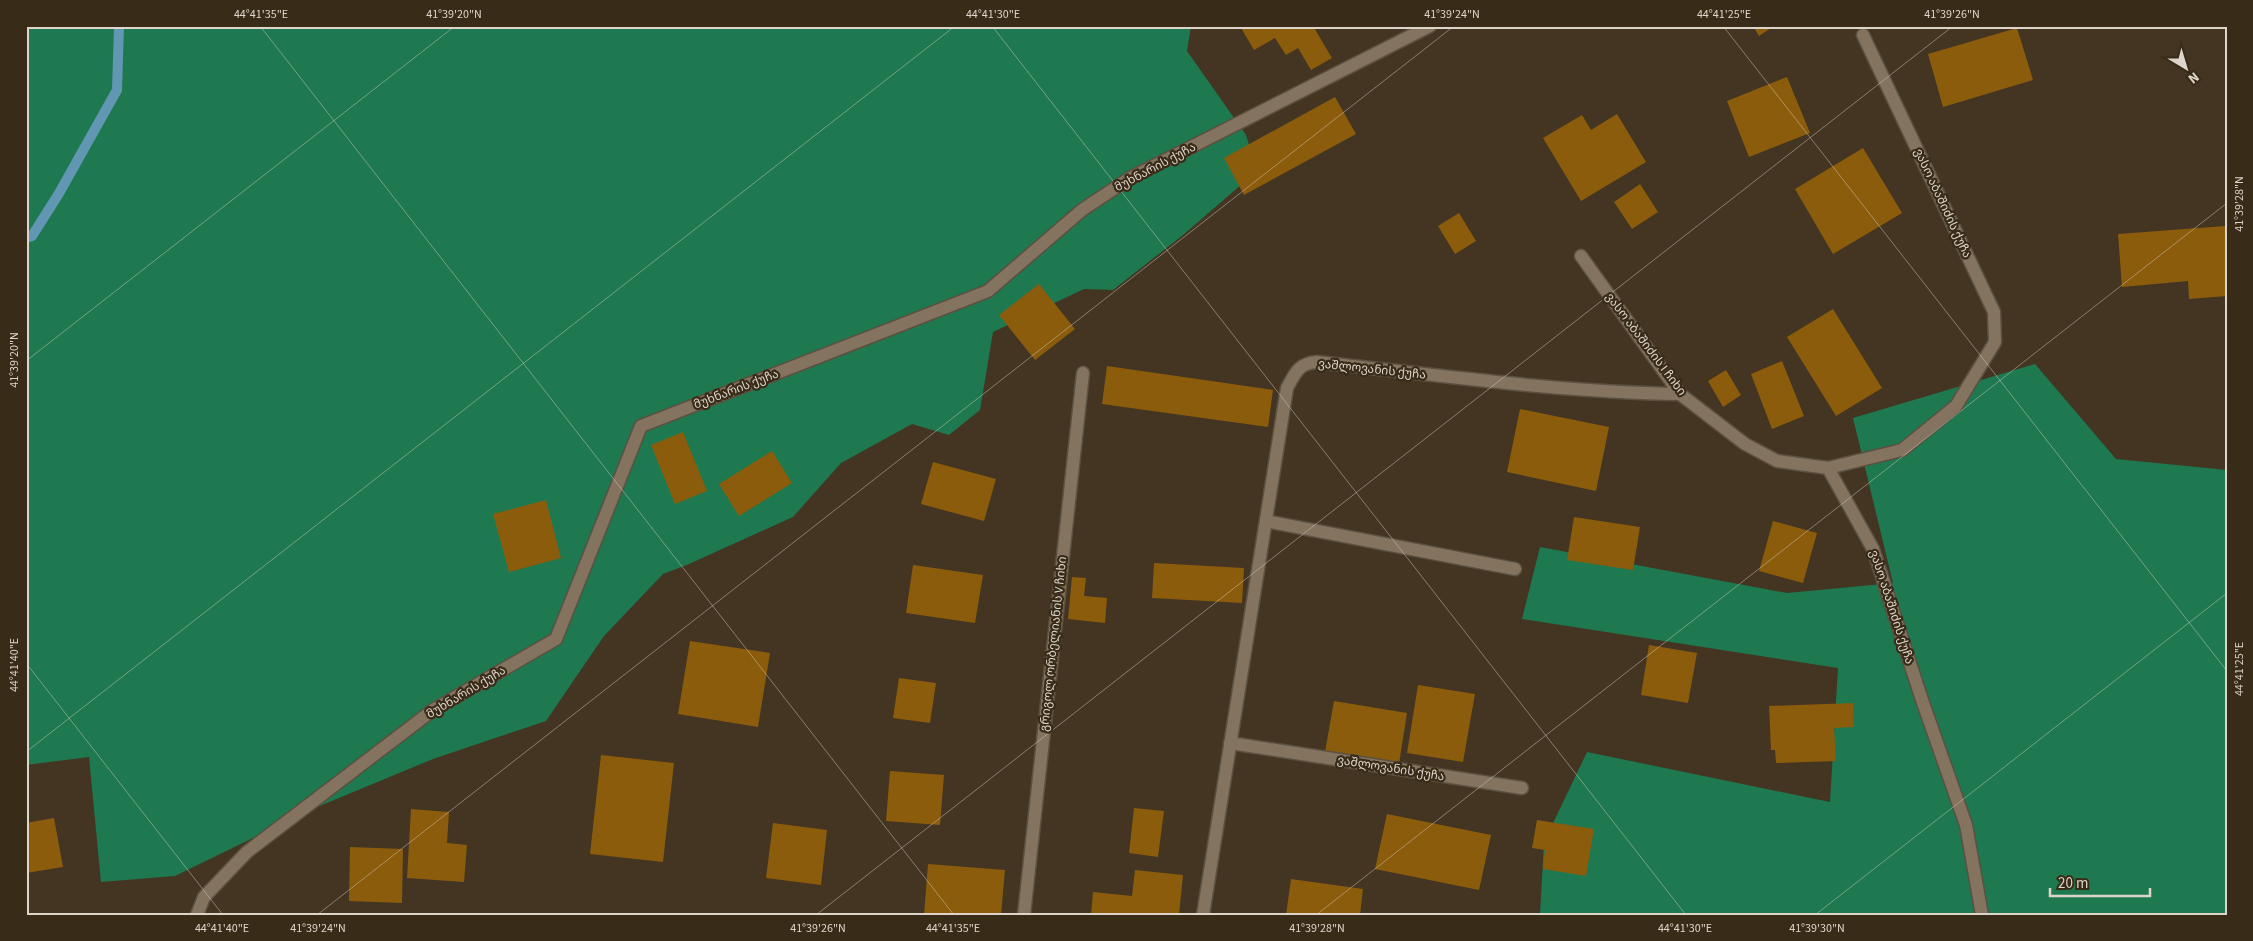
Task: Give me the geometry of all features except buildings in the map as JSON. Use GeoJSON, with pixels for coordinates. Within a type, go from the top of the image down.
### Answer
{"type":"FeatureCollection","features":[{"type":"Feature","properties":{"kind":"lane","name":"მუხნარის ქუჩა"},"geometry":{"type":"LineString","coordinates":[[197,915],[204,896],[247,852],[434,710],[556,639],[641,426],[988,291],[1082,210],[1130,178],[1430,26]]}},
{"type":"Feature","properties":{"kind":"lane","name":"ვასო აბაშიძის ქუჩა"},"geometry":{"type":"LineString","coordinates":[[1863,35],[1994,312],[1995,342],[1956,406],[1902,450],[1828,468],[1873,549],[1922,700],[1966,825],[1982,915]]}},
{"type":"Feature","properties":{"kind":"lane","name":"ვასო აბაშიძის I ჩიხი"},"geometry":{"type":"LineString","coordinates":[[1580,256],[1680,394],[1745,444],[1777,461],[1828,468]]}},
{"type":"Feature","properties":{"kind":"lane","name":"ვაშლოვანის ქუჩა"},"geometry":{"type":"LineString","coordinates":[[1204,915],[1287,388],[1296,370],[1307,363],[1317,362],[1497,382],[1622,393],[1680,394]]}},
{"type":"Feature","properties":{"kind":"lane","name":"გრიგოლ ორბელიანის V ჩიხი"},"geometry":{"type":"LineString","coordinates":[[1024,915],[1083,373]]}},
{"type":"Feature","properties":{"kind":"lane"},"geometry":{"type":"LineString","coordinates":[[1266,521],[1515,569]]}},
{"type":"Feature","properties":{"kind":"lane","name":"ვაშლოვანის ქუჩა"},"geometry":{"type":"LineString","coordinates":[[1230,743],[1522,788]]}},
{"type":"Feature","properties":{"kind":"green space"},"geometry":{"type":"Polygon","coordinates":[[[26,26],[1191,26],[1187,51],[1246,135],[1257,171],[1183,235],[1113,290],[1084,289],[993,332],[980,410],[949,435],[912,424],[841,463],[793,517],[663,574],[604,636],[546,721],[433,759],[310,810],[175,876],[101,882],[89,757],[26,765],[26,26]]]}},
{"type":"Feature","properties":{"kind":"green space"},"geometry":{"type":"Polygon","coordinates":[[[2035,364],[2116,459],[2227,470],[2227,915],[1540,915],[1544,842],[1587,752],[1830,802],[1838,668],[1522,619],[1540,547],[1787,593],[1893,583],[1853,418],[2035,364]]]}},
{"type":"Feature","properties":{"kind":"waterway"},"geometry":{"type":"LineString","coordinates":[[26,238],[32,236],[58,195],[117,90],[119,26]]}}]}
